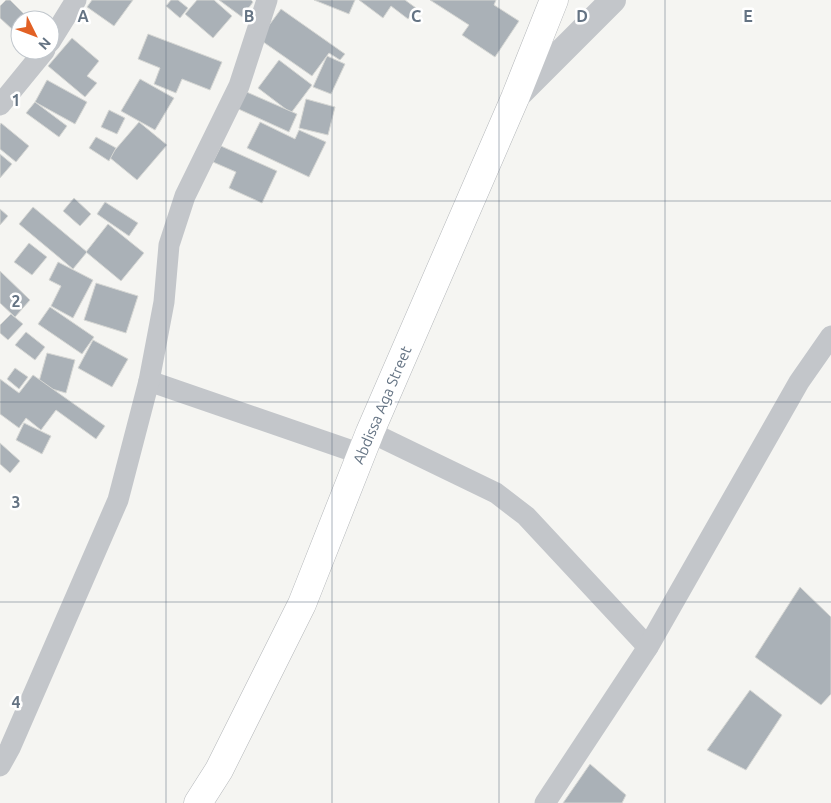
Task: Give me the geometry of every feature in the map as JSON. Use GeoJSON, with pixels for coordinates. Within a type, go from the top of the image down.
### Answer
{"type":"FeatureCollection","features":[{"type":"Feature","properties":{"kind":"highway","name":"Abdissa Aga Street"},"geometry":{"type":"LineString","coordinates":[[198,803],[219,770],[302,604],[365,443],[515,98],[554,0]]}},
{"type":"Feature","properties":{"kind":"street"},"geometry":{"type":"LineString","coordinates":[[60,26],[76,0]]}},
{"type":"Feature","properties":{"kind":"street"},"geometry":{"type":"LineString","coordinates":[[0,766],[10,748],[118,500],[149,381],[164,302],[169,245],[185,196],[239,86],[267,0]]}},
{"type":"Feature","properties":{"kind":"street"},"geometry":{"type":"LineString","coordinates":[[515,98],[613,0]]}},
{"type":"Feature","properties":{"kind":"street"},"geometry":{"type":"LineString","coordinates":[[0,105],[37,60]]}},
{"type":"Feature","properties":{"kind":"street"},"geometry":{"type":"LineString","coordinates":[[545,803],[648,647],[799,382],[831,336]]}},
{"type":"Feature","properties":{"kind":"street"},"geometry":{"type":"LineString","coordinates":[[149,381],[365,443],[496,493],[526,516],[648,647]]}},
{"type":"Feature","properties":{"kind":"building"},"geometry":{"type":"Polygon","coordinates":[[[6,0],[10,0],[20,10],[10,10],[10,27],[0,18],[0,6],[6,0]]]}},
{"type":"Feature","properties":{"kind":"building"},"geometry":{"type":"Polygon","coordinates":[[[92,0],[133,0],[114,26],[87,7],[92,0]]]}},
{"type":"Feature","properties":{"kind":"building"},"geometry":{"type":"Polygon","coordinates":[[[171,0],[178,0],[188,8],[180,18],[166,6],[171,0]]]}},
{"type":"Feature","properties":{"kind":"building"},"geometry":{"type":"Polygon","coordinates":[[[197,0],[214,0],[232,16],[213,38],[185,14],[197,0]]]}},
{"type":"Feature","properties":{"kind":"building"},"geometry":{"type":"Polygon","coordinates":[[[219,0],[251,0],[253,2],[242,17],[219,0]]]}},
{"type":"Feature","properties":{"kind":"building"},"geometry":{"type":"Polygon","coordinates":[[[314,0],[355,0],[349,14],[314,0]]]}},
{"type":"Feature","properties":{"kind":"building"},"geometry":{"type":"Polygon","coordinates":[[[359,0],[405,0],[416,8],[408,19],[391,6],[383,18],[359,0]]]}},
{"type":"Feature","properties":{"kind":"building"},"geometry":{"type":"Polygon","coordinates":[[[430,0],[496,0],[494,5],[519,21],[495,57],[462,35],[469,25],[430,0]]]}},
{"type":"Feature","properties":{"kind":"building"},"geometry":{"type":"Polygon","coordinates":[[[281,9],[345,54],[340,60],[329,53],[312,76],[259,39],[281,9]]]}},
{"type":"Feature","properties":{"kind":"building"},"geometry":{"type":"Polygon","coordinates":[[[148,34],[222,62],[210,90],[182,79],[176,93],[154,84],[160,68],[138,59],[148,34]]]}},
{"type":"Feature","properties":{"kind":"building"},"geometry":{"type":"Polygon","coordinates":[[[72,38],[99,61],[87,76],[97,83],[85,97],[48,66],[53,60],[60,60],[60,52],[72,38]]]}},
{"type":"Feature","properties":{"kind":"building"},"geometry":{"type":"Polygon","coordinates":[[[327,56],[345,64],[331,94],[313,87],[327,56]]]}},
{"type":"Feature","properties":{"kind":"building"},"geometry":{"type":"Polygon","coordinates":[[[279,60],[312,85],[291,113],[258,88],[279,60]]]}},
{"type":"Feature","properties":{"kind":"building"},"geometry":{"type":"Polygon","coordinates":[[[140,79],[174,98],[155,130],[121,111],[140,79]]]}},
{"type":"Feature","properties":{"kind":"building"},"geometry":{"type":"Polygon","coordinates":[[[47,80],[87,102],[75,124],[35,102],[47,80]]]}},
{"type":"Feature","properties":{"kind":"building"},"geometry":{"type":"Polygon","coordinates":[[[242,90],[297,114],[289,132],[234,107],[242,90]]]}},
{"type":"Feature","properties":{"kind":"building"},"geometry":{"type":"Polygon","coordinates":[[[306,99],[335,107],[328,135],[299,128],[306,99]]]}},
{"type":"Feature","properties":{"kind":"building"},"geometry":{"type":"Polygon","coordinates":[[[35,102],[67,126],[59,137],[26,113],[35,102]]]}},
{"type":"Feature","properties":{"kind":"building"},"geometry":{"type":"Polygon","coordinates":[[[109,110],[125,118],[117,134],[101,127],[109,110]]]}},
{"type":"Feature","properties":{"kind":"building"},"geometry":{"type":"Polygon","coordinates":[[[139,122],[167,145],[137,180],[109,157],[139,122]]]}},
{"type":"Feature","properties":{"kind":"building"},"geometry":{"type":"Polygon","coordinates":[[[260,122],[295,139],[299,130],[326,142],[309,177],[247,148],[260,122]]]}},
{"type":"Feature","properties":{"kind":"building"},"geometry":{"type":"Polygon","coordinates":[[[1,123],[29,146],[16,162],[0,149],[1,123]]]}},
{"type":"Feature","properties":{"kind":"building"},"geometry":{"type":"Polygon","coordinates":[[[96,137],[116,148],[109,161],[89,148],[96,137]]]}},
{"type":"Feature","properties":{"kind":"building"},"geometry":{"type":"Polygon","coordinates":[[[221,146],[277,171],[262,203],[229,188],[236,172],[213,162],[221,146]]]}},
{"type":"Feature","properties":{"kind":"building"},"geometry":{"type":"Polygon","coordinates":[[[0,154],[12,164],[0,178],[0,154]]]}},
{"type":"Feature","properties":{"kind":"building"},"geometry":{"type":"Polygon","coordinates":[[[74,198],[91,214],[80,226],[63,211],[74,198]]]}},
{"type":"Feature","properties":{"kind":"building"},"geometry":{"type":"Polygon","coordinates":[[[105,202],[138,223],[129,236],[97,214],[105,202]]]}},
{"type":"Feature","properties":{"kind":"building"},"geometry":{"type":"Polygon","coordinates":[[[33,207],[87,252],[73,269],[19,224],[33,207]]]}},
{"type":"Feature","properties":{"kind":"building"},"geometry":{"type":"Polygon","coordinates":[[[0,209],[8,216],[0,225],[0,209]]]}},
{"type":"Feature","properties":{"kind":"building"},"geometry":{"type":"Polygon","coordinates":[[[108,224],[144,253],[121,281],[86,252],[108,224]]]}},
{"type":"Feature","properties":{"kind":"building"},"geometry":{"type":"Polygon","coordinates":[[[29,243],[47,257],[32,275],[14,262],[29,243]]]}},
{"type":"Feature","properties":{"kind":"building"},"geometry":{"type":"Polygon","coordinates":[[[58,262],[93,280],[73,318],[51,306],[61,286],[49,280],[58,262]]]}},
{"type":"Feature","properties":{"kind":"building"},"geometry":{"type":"Polygon","coordinates":[[[0,271],[30,300],[15,317],[0,303],[0,271]]]}},
{"type":"Feature","properties":{"kind":"building"},"geometry":{"type":"Polygon","coordinates":[[[96,283],[138,296],[126,333],[84,320],[96,283]]]}},
{"type":"Feature","properties":{"kind":"building"},"geometry":{"type":"Polygon","coordinates":[[[50,307],[94,337],[82,354],[38,324],[50,307]]]}},
{"type":"Feature","properties":{"kind":"building"},"geometry":{"type":"Polygon","coordinates":[[[11,314],[23,324],[8,340],[0,333],[0,325],[11,314]]]}},
{"type":"Feature","properties":{"kind":"building"},"geometry":{"type":"Polygon","coordinates":[[[26,332],[45,347],[35,360],[15,345],[26,332]]]}},
{"type":"Feature","properties":{"kind":"building"},"geometry":{"type":"Polygon","coordinates":[[[93,340],[128,359],[112,387],[78,368],[93,340]]]}},
{"type":"Feature","properties":{"kind":"building"},"geometry":{"type":"Polygon","coordinates":[[[47,353],[75,360],[66,393],[38,385],[47,353]]]}},
{"type":"Feature","properties":{"kind":"building"},"geometry":{"type":"Polygon","coordinates":[[[15,368],[28,377],[19,389],[7,379],[15,368]]]}},
{"type":"Feature","properties":{"kind":"building"},"geometry":{"type":"Polygon","coordinates":[[[33,375],[105,426],[96,439],[56,410],[41,430],[26,418],[19,428],[0,414],[0,379],[19,393],[33,375]]]}},
{"type":"Feature","properties":{"kind":"building"},"geometry":{"type":"Polygon","coordinates":[[[24,423],[51,436],[42,454],[16,440],[24,423]]]}},
{"type":"Feature","properties":{"kind":"building"},"geometry":{"type":"Polygon","coordinates":[[[0,443],[20,461],[10,473],[0,464],[0,443]]]}},
{"type":"Feature","properties":{"kind":"building"},"geometry":{"type":"Polygon","coordinates":[[[800,587],[831,617],[831,694],[821,705],[755,657],[800,587]]]}},
{"type":"Feature","properties":{"kind":"building"},"geometry":{"type":"Polygon","coordinates":[[[750,690],[782,715],[746,770],[707,750],[750,690]]]}},
{"type":"Feature","properties":{"kind":"building"},"geometry":{"type":"Polygon","coordinates":[[[590,764],[626,795],[622,803],[563,803],[590,764]]]}}]}
